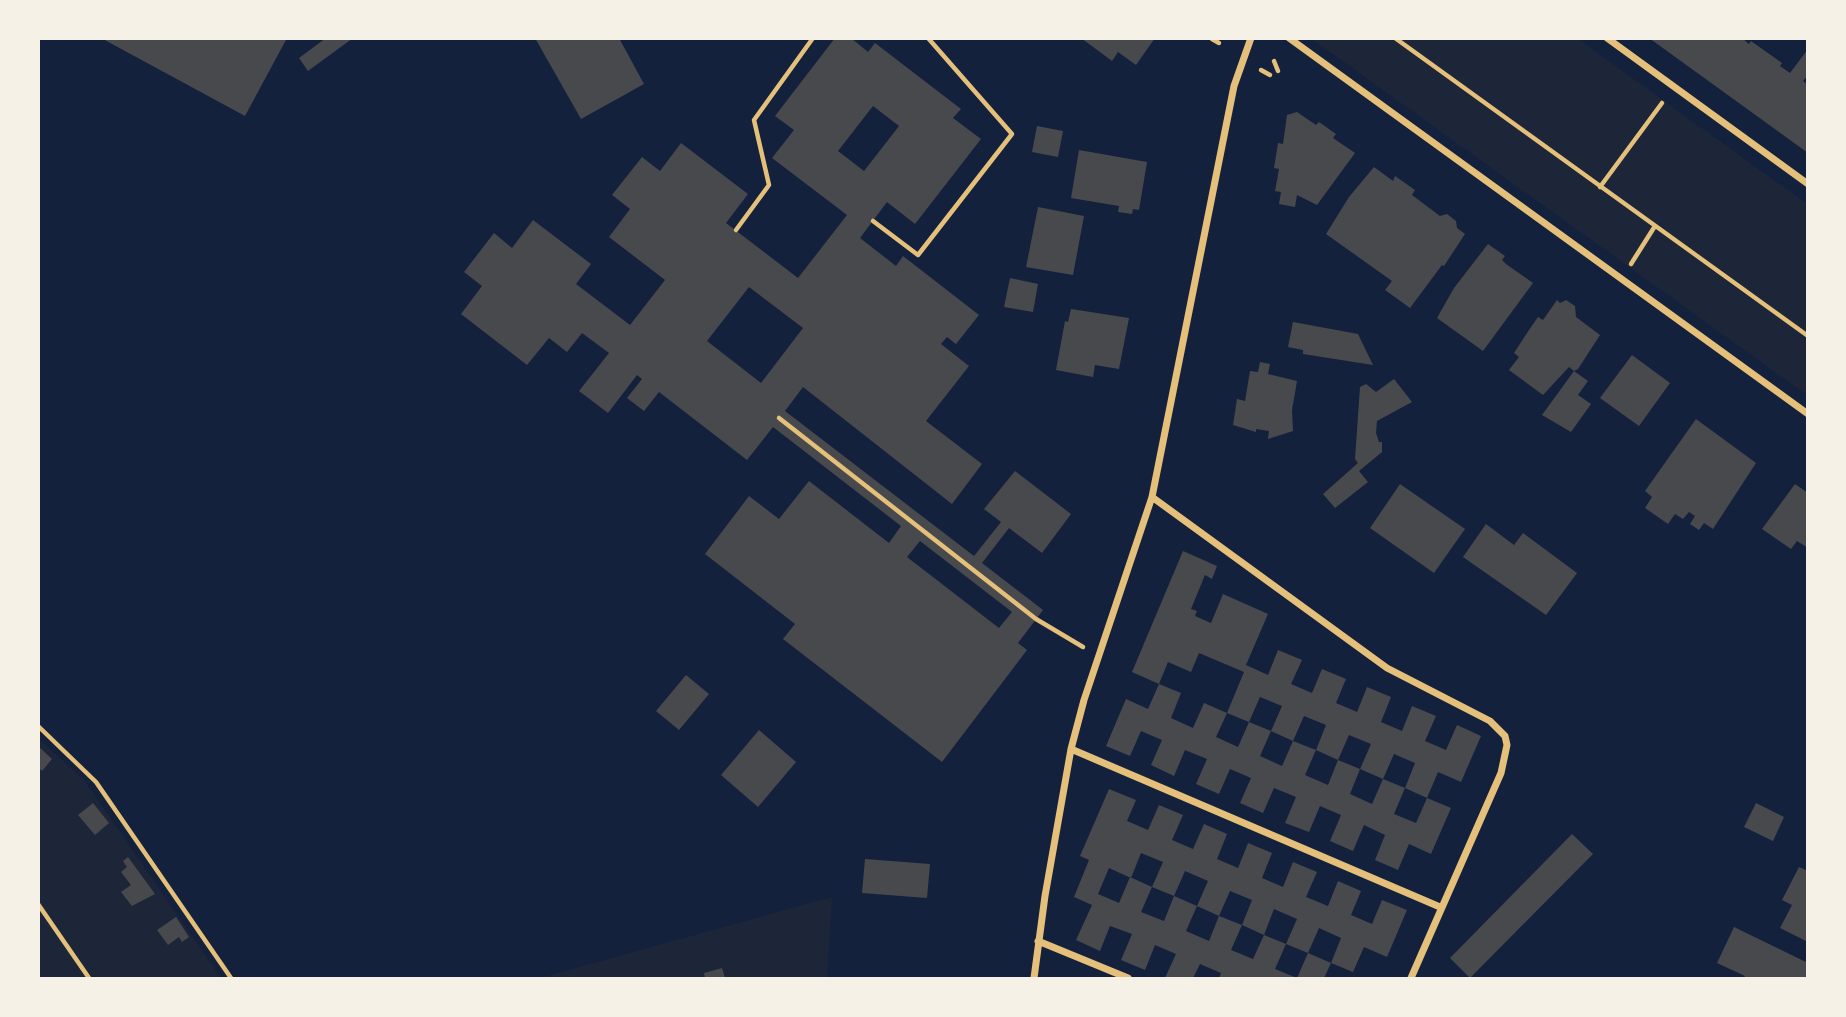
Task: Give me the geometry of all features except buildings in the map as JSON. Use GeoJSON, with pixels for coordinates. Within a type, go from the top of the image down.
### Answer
{"type":"FeatureCollection","features":[{"type":"Feature","properties":{"kind":"street"},"geometry":{"type":"LineString","coordinates":[[1034,978],[1071,749],[1152,497],[1234,86],[1251,38]]}},
{"type":"Feature","properties":{"kind":"street"},"geometry":{"type":"LineString","coordinates":[[1289,38],[1808,414]]}},
{"type":"Feature","properties":{"kind":"street"},"geometry":{"type":"LineString","coordinates":[[1607,38],[1808,184]]}},
{"type":"Feature","properties":{"kind":"street"},"geometry":{"type":"LineString","coordinates":[[1152,497],[1387,668],[1500,729],[1507,745],[1501,773],[1411,978]]}},
{"type":"Feature","properties":{"kind":"street"},"geometry":{"type":"LineString","coordinates":[[1071,749],[1440,907]]}},
{"type":"Feature","properties":{"kind":"street"},"geometry":{"type":"LineString","coordinates":[[1038,941],[1128,978]]}},
{"type":"Feature","properties":{"kind":"path"},"geometry":{"type":"LineString","coordinates":[[736,230],[769,185],[754,120],[813,38]]}},
{"type":"Feature","properties":{"kind":"path"},"geometry":{"type":"LineString","coordinates":[[873,221],[918,255],[1012,134],[928,38]]}},
{"type":"Feature","properties":{"kind":"path"},"geometry":{"type":"LineString","coordinates":[[1395,38],[1808,336]]}},
{"type":"Feature","properties":{"kind":"path"},"geometry":{"type":"LineString","coordinates":[[1212,39],[1219,43]]}},
{"type":"Feature","properties":{"kind":"path"},"geometry":{"type":"LineString","coordinates":[[1274,61],[1278,71]]}},
{"type":"Feature","properties":{"kind":"path"},"geometry":{"type":"LineString","coordinates":[[1261,70],[1270,75]]}},
{"type":"Feature","properties":{"kind":"path"},"geometry":{"type":"LineString","coordinates":[[1600,187],[1674,86]]}},
{"type":"Feature","properties":{"kind":"path"},"geometry":{"type":"LineString","coordinates":[[1621,279],[1655,226]]}},
{"type":"Feature","properties":{"kind":"path"},"geometry":{"type":"LineString","coordinates":[[779,418],[1036,619],[1099,657]]}},
{"type":"Feature","properties":{"kind":"path"},"geometry":{"type":"LineString","coordinates":[[38,726],[96,782],[231,978]]}},
{"type":"Feature","properties":{"kind":"path"},"geometry":{"type":"LineString","coordinates":[[38,904],[89,978]]}},
{"type":"Feature","properties":{"kind":"shaded area"},"geometry":{"type":"Polygon","coordinates":[[[1312,39],[1578,39],[1807,204],[1807,395],[1312,39]]]}},
{"type":"Feature","properties":{"kind":"shaded area"},"geometry":{"type":"Polygon","coordinates":[[[38,738],[84,780],[221,978],[39,978],[38,738]]]}},
{"type":"Feature","properties":{"kind":"shaded area"},"geometry":{"type":"Polygon","coordinates":[[[832,897],[827,978],[540,978],[832,897]]]}}]}
